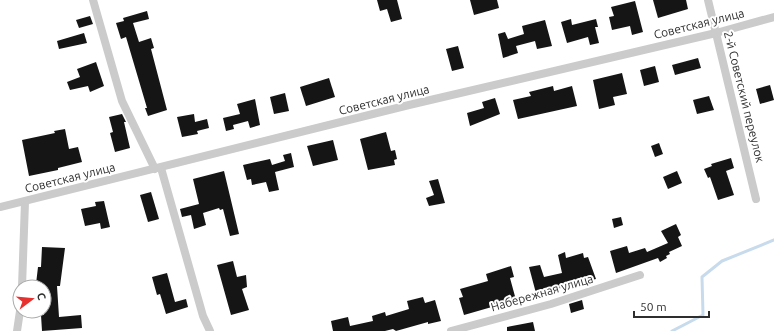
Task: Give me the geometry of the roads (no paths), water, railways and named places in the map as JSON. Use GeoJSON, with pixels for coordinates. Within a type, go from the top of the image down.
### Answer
{"type":"FeatureCollection","features":[{"type":"Feature","properties":{"kind":"street"},"geometry":{"type":"LineString","coordinates":[[93,0],[122,101],[158,168],[203,316],[210,331]]}},
{"type":"Feature","properties":{"kind":"street","name":"2-й Советский переулок"},"geometry":{"type":"LineString","coordinates":[[708,0],[756,199]]}},
{"type":"Feature","properties":{"kind":"street","name":"Советская улица"},"geometry":{"type":"LineString","coordinates":[[0,207],[409,105],[716,33],[774,17]]}},
{"type":"Feature","properties":{"kind":"street"},"geometry":{"type":"LineString","coordinates":[[22,279],[25,202]]}},
{"type":"Feature","properties":{"kind":"street","name":"Набережная улица"},"geometry":{"type":"LineString","coordinates":[[450,331],[551,304],[640,275]]}},
{"type":"Feature","properties":{"kind":"street"},"geometry":{"type":"LineString","coordinates":[[17,331],[19,319]]}},
{"type":"Feature","properties":{"kind":"waterway"},"geometry":{"type":"LineString","coordinates":[[672,331],[703,315],[702,277],[722,261],[774,240]]}}]}
